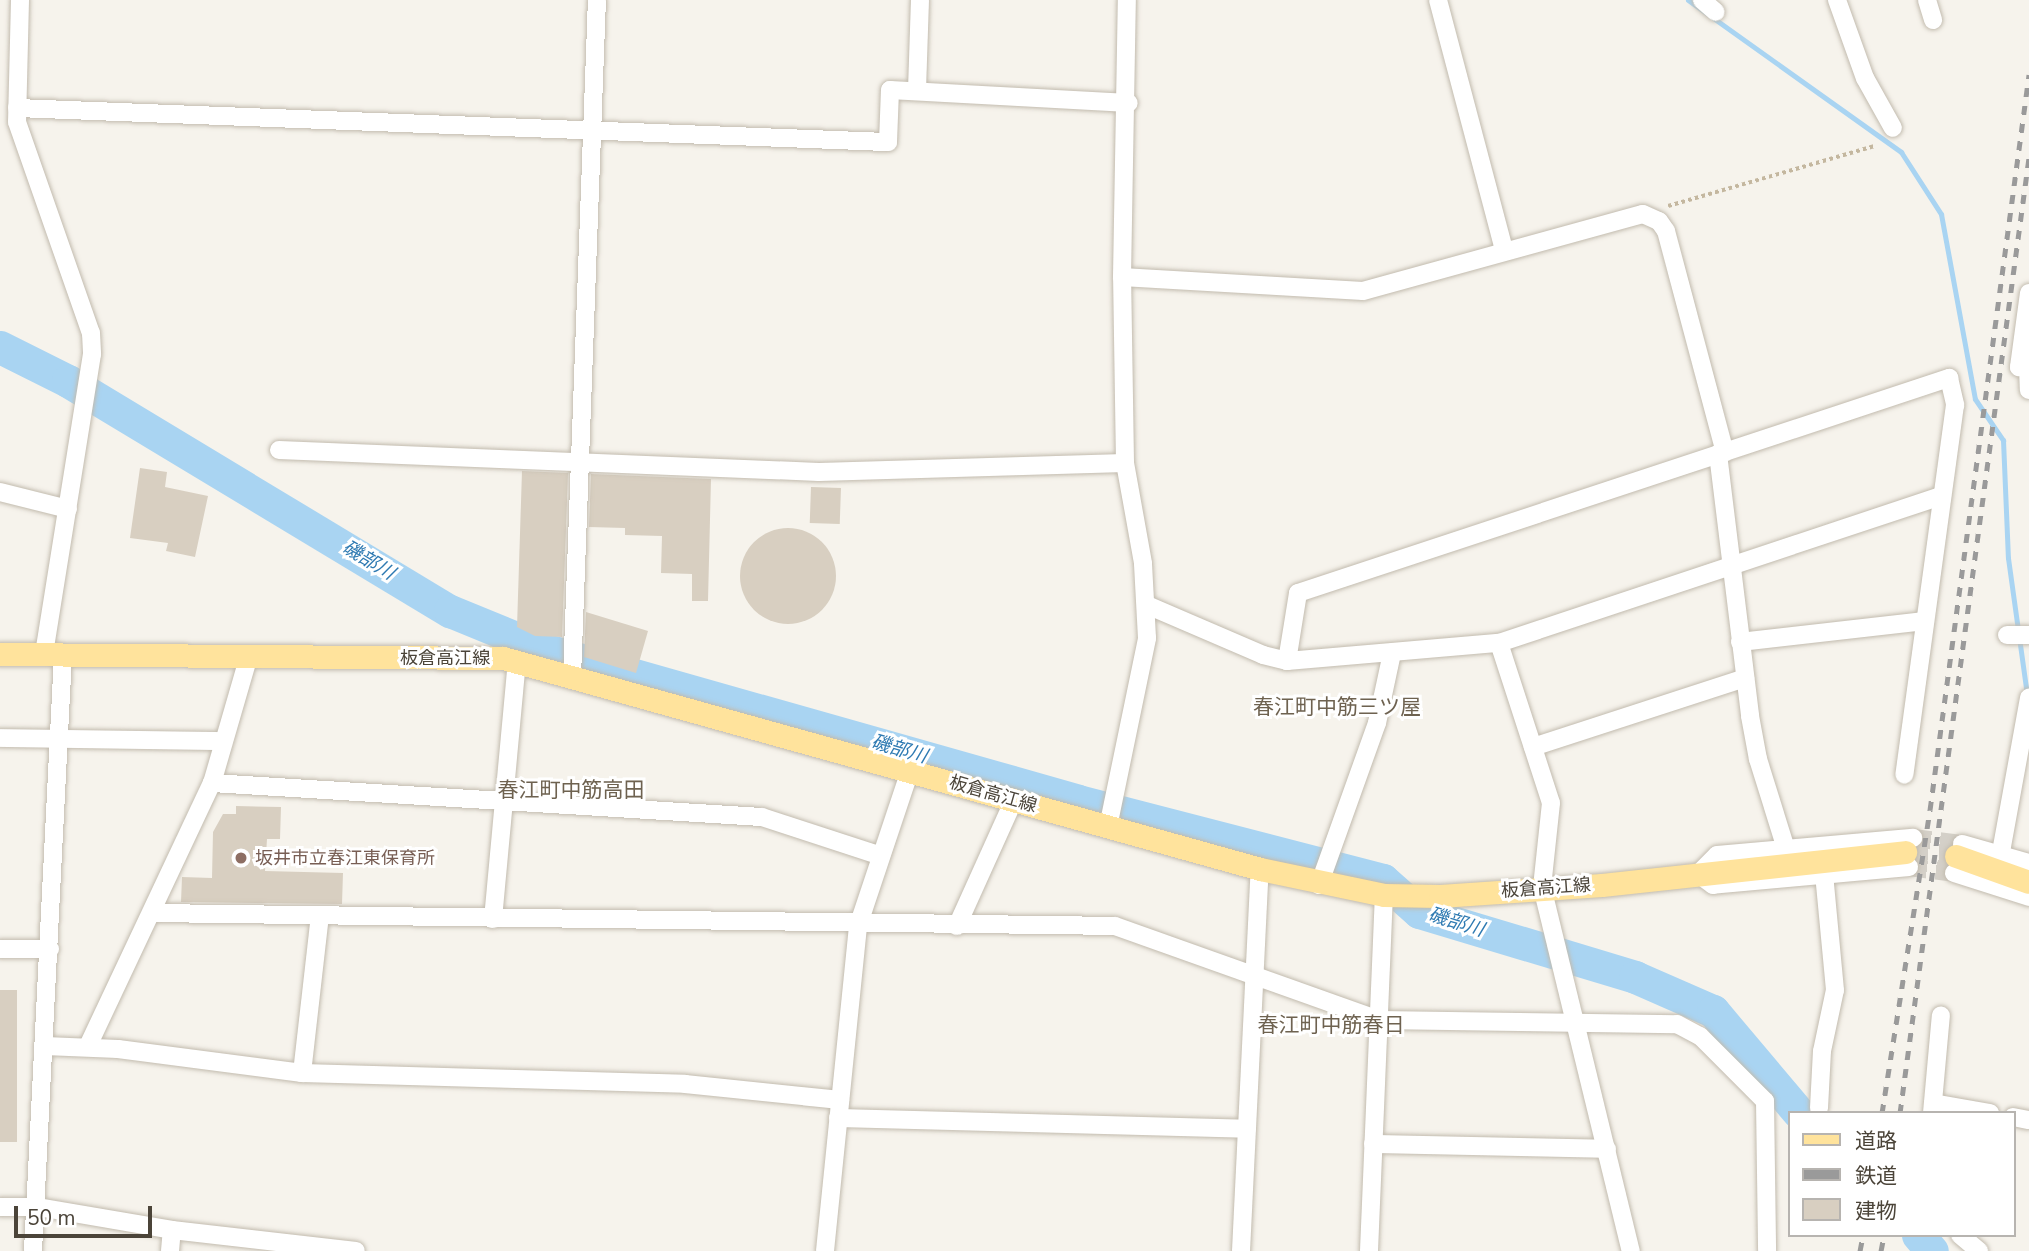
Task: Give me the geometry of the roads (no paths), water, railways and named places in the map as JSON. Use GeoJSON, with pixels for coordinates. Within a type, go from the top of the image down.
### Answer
{"type":"FeatureCollection","features":[{"type":"Feature","properties":{"kind":"main road","name":"板倉高江線"},"geometry":{"type":"LineString","coordinates":[[0,654],[503,658],[1319,885],[1384,895],[1440,897],[1909,853]]}},
{"type":"Feature","properties":{"kind":"main road"},"geometry":{"type":"LineString","coordinates":[[1957,858],[2029,882]]}},
{"type":"Feature","properties":{"kind":"street"},"geometry":{"type":"LineString","coordinates":[[20,0],[11,117],[91,332],[92,354],[68,509],[54,654],[60,738],[38,1207],[33,1251]]}},
{"type":"Feature","properties":{"kind":"street"},"geometry":{"type":"LineString","coordinates":[[572,677],[597,0]]}},
{"type":"Feature","properties":{"kind":"street"},"geometry":{"type":"LineString","coordinates":[[917,90],[920,0]]}},
{"type":"Feature","properties":{"kind":"street"},"geometry":{"type":"LineString","coordinates":[[1108,827],[1142,671],[1147,605],[1125,463],[1122,277],[1129,103],[1127,0]]}},
{"type":"Feature","properties":{"kind":"street"},"geometry":{"type":"LineString","coordinates":[[1438,0],[1504,250]]}},
{"type":"Feature","properties":{"kind":"street"},"geometry":{"type":"LineString","coordinates":[[1837,0],[1866,78],[1893,128]]}},
{"type":"Feature","properties":{"kind":"street"},"geometry":{"type":"LineString","coordinates":[[1927,0],[1933,20]]}},
{"type":"Feature","properties":{"kind":"street"},"geometry":{"type":"LineString","coordinates":[[11,117],[888,142],[890,90],[1129,103]]}},
{"type":"Feature","properties":{"kind":"street"},"geometry":{"type":"LineString","coordinates":[[1122,277],[1363,291],[1504,250],[1643,214],[1659,220],[1666,231],[1722,453],[1730,566],[1758,759],[1786,849]]}},
{"type":"Feature","properties":{"kind":"street"},"geometry":{"type":"LineString","coordinates":[[2029,293],[2019,367],[2028,366],[2029,390]]}},
{"type":"Feature","properties":{"kind":"street"},"geometry":{"type":"LineString","coordinates":[[1287,661],[1298,593],[1949,378],[1955,405],[1904,775]]}},
{"type":"Feature","properties":{"kind":"street"},"geometry":{"type":"LineString","coordinates":[[279,450],[819,472],[1125,463]]}},
{"type":"Feature","properties":{"kind":"street"},"geometry":{"type":"LineString","coordinates":[[0,492],[68,509]]}},
{"type":"Feature","properties":{"kind":"street"},"geometry":{"type":"LineString","coordinates":[[1147,605],[1263,655],[1287,661],[1499,643],[1942,496]]}},
{"type":"Feature","properties":{"kind":"street"},"geometry":{"type":"LineString","coordinates":[[1740,642],[1925,621]]}},
{"type":"Feature","properties":{"kind":"street"},"geometry":{"type":"LineString","coordinates":[[2007,635],[2029,635]]}},
{"type":"Feature","properties":{"kind":"street"},"geometry":{"type":"LineString","coordinates":[[1499,643],[1551,803],[1542,887],[1631,1251]]}},
{"type":"Feature","properties":{"kind":"street"},"geometry":{"type":"LineString","coordinates":[[1319,885],[1377,723],[1392,653]]}},
{"type":"Feature","properties":{"kind":"street"},"geometry":{"type":"LineString","coordinates":[[88,1046],[212,783],[249,656]]}},
{"type":"Feature","properties":{"kind":"street"},"geometry":{"type":"LineString","coordinates":[[493,919],[517,662]]}},
{"type":"Feature","properties":{"kind":"street"},"geometry":{"type":"LineString","coordinates":[[1533,747],[1745,678]]}},
{"type":"Feature","properties":{"kind":"street"},"geometry":{"type":"LineString","coordinates":[[2001,852],[2029,698]]}},
{"type":"Feature","properties":{"kind":"street"},"geometry":{"type":"LineString","coordinates":[[0,738],[223,741]]}},
{"type":"Feature","properties":{"kind":"street"},"geometry":{"type":"LineString","coordinates":[[825,1251],[858,926],[910,771]]}},
{"type":"Feature","properties":{"kind":"street"},"geometry":{"type":"LineString","coordinates":[[212,783],[762,817],[881,856]]}},
{"type":"Feature","properties":{"kind":"street"},"geometry":{"type":"LineString","coordinates":[[957,926],[1014,800]]}},
{"type":"Feature","properties":{"kind":"street"},"geometry":{"type":"LineString","coordinates":[[1786,849],[1909,853],[1824,873],[1713,885],[1699,874],[1717,855],[1786,849]]}},
{"type":"Feature","properties":{"kind":"street"},"geometry":{"type":"LineString","coordinates":[[1957,858],[2001,852],[2029,863]]}},
{"type":"Feature","properties":{"kind":"street"},"geometry":{"type":"LineString","coordinates":[[1957,858],[1999,884],[2029,897]]}},
{"type":"Feature","properties":{"kind":"street"},"geometry":{"type":"LineString","coordinates":[[1241,1251],[1260,869]]}},
{"type":"Feature","properties":{"kind":"street"},"geometry":{"type":"LineString","coordinates":[[1819,1108],[1822,1051],[1835,990],[1824,873]]}},
{"type":"Feature","properties":{"kind":"street"},"geometry":{"type":"LineString","coordinates":[[1369,1251],[1384,895]]}},
{"type":"Feature","properties":{"kind":"street"},"geometry":{"type":"LineString","coordinates":[[152,913],[858,926],[1115,926],[1379,1020],[1574,1026],[1677,1024],[1700,1036],[1765,1101],[1766,1251]]}},
{"type":"Feature","properties":{"kind":"street"},"geometry":{"type":"LineString","coordinates":[[302,1073],[320,916]]}},
{"type":"Feature","properties":{"kind":"street"},"geometry":{"type":"LineString","coordinates":[[0,949],[50,949]]}},
{"type":"Feature","properties":{"kind":"street"},"geometry":{"type":"LineString","coordinates":[[1941,1015],[1932,1108],[1967,1111]]}},
{"type":"Feature","properties":{"kind":"street"},"geometry":{"type":"LineString","coordinates":[[45,1046],[88,1046],[302,1073],[685,1084],[840,1100]]}},
{"type":"Feature","properties":{"kind":"street"},"geometry":{"type":"LineString","coordinates":[[838,1118],[1247,1129]]}},
{"type":"Feature","properties":{"kind":"street"},"geometry":{"type":"LineString","coordinates":[[1373,1144],[1607,1149]]}},
{"type":"Feature","properties":{"kind":"street"},"geometry":{"type":"LineString","coordinates":[[0,1207],[38,1207],[267,1247],[356,1251]]}},
{"type":"Feature","properties":{"kind":"street"},"geometry":{"type":"LineString","coordinates":[[170,1251],[172,1230]]}},
{"type":"Feature","properties":{"kind":"street"},"geometry":{"type":"LineString","coordinates":[[1962,1237],[1979,1251]]}},
{"type":"Feature","properties":{"kind":"waterway"},"geometry":{"type":"LineString","coordinates":[[1688,0],[1901,152],[1941,214],[1975,399],[2003,440],[2008,558],[2027,695]]}},
{"type":"Feature","properties":{"kind":"waterway","name":"磯部川"},"geometry":{"type":"LineString","coordinates":[[0,347],[68,381],[450,611],[540,648],[1078,801],[1383,880],[1419,912],[1635,977],[1713,1011],[1797,1111]]}},
{"type":"Feature","properties":{"kind":"waterway","name":"磯部川"},"geometry":{"type":"LineString","coordinates":[[1920,1237],[1932,1251]]}},
{"type":"Feature","properties":{"kind":"tunnel"},"geometry":{"type":"LineString","coordinates":[[1913,838],[1962,844]]}},
{"type":"Feature","properties":{"kind":"tunnel"},"geometry":{"type":"LineString","coordinates":[[1905,852],[1956,856]]}},
{"type":"Feature","properties":{"kind":"tunnel"},"geometry":{"type":"LineString","coordinates":[[1909,867],[1954,873]]}},
{"type":"Feature","properties":{"kind":"railway"},"geometry":{"type":"LineString","coordinates":[[1882,1111],[1930,810],[2029,75]]}},
{"type":"Feature","properties":{"kind":"railway"},"geometry":{"type":"LineString","coordinates":[[1900,1111],[2029,158]]}},
{"type":"Feature","properties":{"kind":"railway"},"geometry":{"type":"LineString","coordinates":[[1860,1251],[1863,1237]]}},
{"type":"Feature","properties":{"kind":"railway"},"geometry":{"type":"LineString","coordinates":[[1881,1251],[1884,1237]]}},
{"type":"Feature","properties":{"kind":"place","name":"坂井市立春江東保育所"},"geometry":{"type":"Point","coordinates":[241,858]}},
{"type":"Feature","properties":{"kind":"district","name":"春江町中筋三ツ屋"},"geometry":{"type":"Point","coordinates":[1337,707]}},
{"type":"Feature","properties":{"kind":"district","name":"春江町中筋高田"},"geometry":{"type":"Point","coordinates":[571,790]}},
{"type":"Feature","properties":{"kind":"district","name":"春江町中筋春日"},"geometry":{"type":"Point","coordinates":[1331,1025]}}]}
